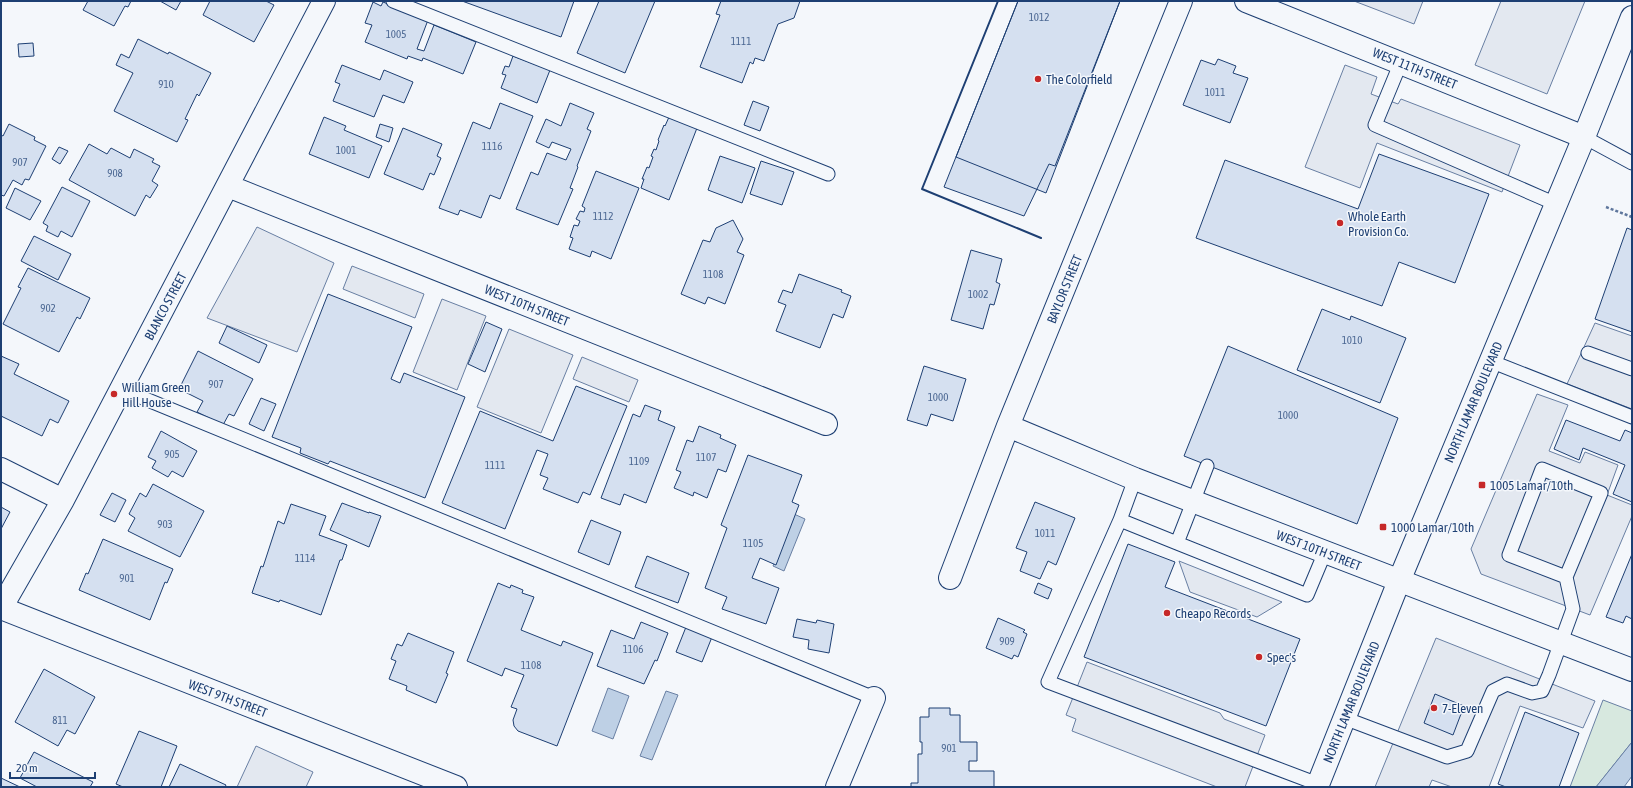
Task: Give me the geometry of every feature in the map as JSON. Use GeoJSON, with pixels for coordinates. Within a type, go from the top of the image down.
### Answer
{"type":"FeatureCollection","features":[{"type":"Feature","properties":{"kind":"street","name":"BLANCO STREET"},"geometry":{"type":"LineString","coordinates":[[1,608],[63,500],[324,1]]}},
{"type":"Feature","properties":{"kind":"street","name":"BAYLOR STREET"},"geometry":{"type":"LineString","coordinates":[[950,578],[1008,426],[1181,1]]}},
{"type":"Feature","properties":{"kind":"street","name":"WEST 11TH STREET"},"geometry":{"type":"LineString","coordinates":[[1246,1],[1401,62],[1584,137]]}},
{"type":"Feature","properties":{"kind":"street","name":"NORTH LAMAR BOULEVARD"},"geometry":{"type":"LineString","coordinates":[[1317,785],[1399,581],[1584,137],[1632,17]]}},
{"type":"Feature","properties":{"kind":"street","name":"WEST 10TH STREET"},"geometry":{"type":"LineString","coordinates":[[228,186],[826,424]]}},
{"type":"Feature","properties":{"kind":"street","name":"WEST 10TH STREET"},"geometry":{"type":"LineString","coordinates":[[1008,426],[1135,479],[1632,670]]}},
{"type":"Feature","properties":{"kind":"street"},"geometry":{"type":"LineString","coordinates":[[1,469],[63,500]]}},
{"type":"Feature","properties":{"kind":"street","name":"WEST 9TH STREET"},"geometry":{"type":"LineString","coordinates":[[1,608],[456,787]]}},
{"type":"Feature","properties":{"kind":"street"},"geometry":{"type":"LineString","coordinates":[[837,787],[874,698]]}},
{"type":"Feature","properties":{"kind":"lane"},"geometry":{"type":"LineString","coordinates":[[393,1],[828,174]]}},
{"type":"Feature","properties":{"kind":"lane"},"geometry":{"type":"LineString","coordinates":[[1401,62],[1375,125],[1556,204]]}},
{"type":"Feature","properties":{"kind":"lane"},"geometry":{"type":"LineString","coordinates":[[1584,137],[1632,163]]}},
{"type":"Feature","properties":{"kind":"lane"},"geometry":{"type":"LineString","coordinates":[[1588,353],[1632,369]]}},
{"type":"Feature","properties":{"kind":"lane"},"geometry":{"type":"LineString","coordinates":[[1490,361],[1632,417]]}},
{"type":"Feature","properties":{"kind":"lane"},"geometry":{"type":"LineString","coordinates":[[121,389],[874,698]]}},
{"type":"Feature","properties":{"kind":"lane"},"geometry":{"type":"LineString","coordinates":[[1177,543],[1208,466]]}},
{"type":"Feature","properties":{"kind":"lane"},"geometry":{"type":"LineString","coordinates":[[1344,718],[1447,757],[1467,751],[1493,692],[1507,684],[1532,693],[1542,690],[1573,608],[1566,577],[1601,493],[1542,469],[1509,555],[1566,577]]}},
{"type":"Feature","properties":{"kind":"lane"},"geometry":{"type":"LineString","coordinates":[[1135,479],[1120,520],[1048,682],[1317,785]]}},
{"type":"Feature","properties":{"kind":"lane"},"geometry":{"type":"LineString","coordinates":[[1120,520],[1308,595],[1325,552]]}},
{"type":"Feature","properties":{"kind":"path"},"geometry":{"type":"LineString","coordinates":[[1606,207],[1632,217]]}},
{"type":"Feature","properties":{"kind":"shaded area"},"geometry":{"type":"Polygon","coordinates":[[[1354,1],[1423,1],[1414,24],[1354,1]]]}},
{"type":"Feature","properties":{"kind":"shaded area"},"geometry":{"type":"Polygon","coordinates":[[[1501,1],[1585,1],[1547,94],[1475,65],[1501,1]]]}},
{"type":"Feature","properties":{"kind":"shaded area"},"geometry":{"type":"Polygon","coordinates":[[[1345,65],[1377,77],[1371,94],[1398,104],[1401,99],[1520,145],[1502,192],[1377,143],[1360,188],[1305,167],[1345,65]]]}},
{"type":"Feature","properties":{"kind":"shaded area"},"geometry":{"type":"Polygon","coordinates":[[[257,227],[334,263],[297,352],[207,318],[257,227]]]}},
{"type":"Feature","properties":{"kind":"shaded area"},"geometry":{"type":"Polygon","coordinates":[[[352,266],[424,294],[415,318],[343,289],[352,266]]]}},
{"type":"Feature","properties":{"kind":"shaded area"},"geometry":{"type":"Polygon","coordinates":[[[442,299],[486,316],[457,390],[413,372],[442,299]]]}},
{"type":"Feature","properties":{"kind":"shaded area"},"geometry":{"type":"Polygon","coordinates":[[[1595,323],[1632,336],[1632,409],[1567,384],[1595,323]]]}},
{"type":"Feature","properties":{"kind":"shaded area"},"geometry":{"type":"Polygon","coordinates":[[[509,329],[573,355],[541,433],[477,407],[509,329]]]}},
{"type":"Feature","properties":{"kind":"shaded area"},"geometry":{"type":"Polygon","coordinates":[[[582,357],[638,380],[629,402],[573,379],[582,357]]]}},
{"type":"Feature","properties":{"kind":"shaded area"},"geometry":{"type":"Polygon","coordinates":[[[1537,394],[1568,405],[1549,451],[1580,463],[1585,452],[1618,465],[1607,495],[1632,505],[1632,516],[1590,615],[1481,574],[1471,549],[1537,394]]]}},
{"type":"Feature","properties":{"kind":"shaded area"},"geometry":{"type":"Polygon","coordinates":[[[1179,561],[1282,602],[1257,617],[1190,592],[1179,561]]]}},
{"type":"Feature","properties":{"kind":"shaded area"},"geometry":{"type":"Polygon","coordinates":[[[1436,638],[1595,701],[1583,728],[1520,706],[1489,787],[1452,787],[1432,780],[1429,787],[1375,787],[1436,638]]]}},
{"type":"Feature","properties":{"kind":"shaded area"},"geometry":{"type":"Polygon","coordinates":[[[1087,662],[1220,713],[1224,719],[1265,735],[1245,787],[1217,787],[1072,731],[1076,719],[1066,715],[1087,662]]]}},
{"type":"Feature","properties":{"kind":"shaded area"},"geometry":{"type":"Polygon","coordinates":[[[1603,700],[1632,711],[1632,742],[1596,787],[1570,787],[1603,700]]]}},
{"type":"Feature","properties":{"kind":"shaded area"},"geometry":{"type":"Polygon","coordinates":[[[256,746],[313,772],[306,787],[237,787],[256,746]]]}},
{"type":"Feature","properties":{"kind":"water"},"geometry":{"type":"Polygon","coordinates":[[[794,514],[805,519],[784,571],[773,566],[794,514]]]}},
{"type":"Feature","properties":{"kind":"water"},"geometry":{"type":"Polygon","coordinates":[[[608,688],[629,696],[613,739],[592,731],[608,688]]]}},
{"type":"Feature","properties":{"kind":"water"},"geometry":{"type":"Polygon","coordinates":[[[666,691],[678,695],[652,760],[640,756],[666,691]]]}},
{"type":"Feature","properties":{"kind":"water"},"geometry":{"type":"Polygon","coordinates":[[[1632,742],[1632,776],[1624,787],[1596,787],[1632,742]]]}},
{"type":"Feature","properties":{"kind":"building"},"geometry":{"type":"Polygon","coordinates":[[[88,1],[131,1],[128,7],[125,6],[114,26],[83,10],[88,1]]]}},
{"type":"Feature","properties":{"kind":"building"},"geometry":{"type":"Polygon","coordinates":[[[160,1],[181,1],[176,10],[160,1]]]}},
{"type":"Feature","properties":{"kind":"building"},"geometry":{"type":"Polygon","coordinates":[[[210,1],[266,1],[274,5],[254,42],[203,15],[210,1]]]}},
{"type":"Feature","properties":{"kind":"building"},"geometry":{"type":"Polygon","coordinates":[[[462,1],[574,1],[561,37],[462,1]]]}},
{"type":"Feature","properties":{"kind":"building"},"geometry":{"type":"Polygon","coordinates":[[[599,1],[655,1],[625,73],[577,53],[599,1]]]}},
{"type":"Feature","properties":{"kind":"building"},"geometry":{"type":"Polygon","coordinates":[[[721,1],[800,1],[794,18],[778,24],[764,61],[755,58],[753,64],[750,62],[742,83],[700,67],[720,15],[716,14],[721,1]]]}},
{"type":"Feature","properties":{"kind":"building","name":"The Colorfield"},"geometry":{"type":"Polygon","coordinates":[[[1018,1],[1120,1],[1055,166],[1049,164],[1024,216],[944,187],[1018,1]]]}},
{"type":"Feature","properties":{"kind":"building","name":"The Colorfield"},"geometry":{"type":"Polygon","coordinates":[[[1018,1],[1120,1],[1046,193],[956,157],[1018,1]]]}},
{"type":"Feature","properties":{"kind":"building"},"geometry":{"type":"Polygon","coordinates":[[[373,2],[381,6],[383,2],[428,20],[417,49],[424,51],[434,25],[476,42],[463,74],[423,58],[422,61],[408,56],[407,59],[365,42],[372,25],[365,23],[373,2]]]}},
{"type":"Feature","properties":{"kind":"building"},"geometry":{"type":"Polygon","coordinates":[[[138,39],[168,54],[169,52],[211,73],[199,96],[197,94],[185,119],[188,120],[177,142],[114,111],[133,73],[116,65],[121,54],[129,58],[138,39]]]}},
{"type":"Feature","properties":{"kind":"building"},"geometry":{"type":"Polygon","coordinates":[[[33,43],[34,56],[19,57],[18,44],[33,43]]]}},
{"type":"Feature","properties":{"kind":"building"},"geometry":{"type":"Polygon","coordinates":[[[513,56],[550,70],[537,103],[501,88],[506,75],[502,74],[505,66],[509,67],[513,56]]]}},
{"type":"Feature","properties":{"kind":"building"},"geometry":{"type":"Polygon","coordinates":[[[1218,59],[1236,66],[1233,73],[1248,78],[1230,123],[1183,105],[1201,60],[1215,65],[1218,59]]]}},
{"type":"Feature","properties":{"kind":"building"},"geometry":{"type":"Polygon","coordinates":[[[342,65],[380,80],[384,70],[413,82],[404,103],[383,95],[374,117],[333,101],[340,84],[335,82],[342,65]]]}},
{"type":"Feature","properties":{"kind":"building"},"geometry":{"type":"Polygon","coordinates":[[[753,101],[769,107],[760,131],[744,125],[753,101]]]}},
{"type":"Feature","properties":{"kind":"building"},"geometry":{"type":"Polygon","coordinates":[[[500,103],[533,116],[500,199],[490,195],[481,218],[460,210],[458,215],[439,208],[473,122],[490,129],[500,103]]]}},
{"type":"Feature","properties":{"kind":"building"},"geometry":{"type":"Polygon","coordinates":[[[570,103],[594,113],[587,129],[591,131],[570,188],[573,189],[558,225],[516,209],[531,172],[538,175],[547,153],[566,160],[571,149],[552,142],[549,148],[536,142],[546,119],[561,126],[570,103]]]}},
{"type":"Feature","properties":{"kind":"building"},"geometry":{"type":"Polygon","coordinates":[[[324,117],[346,126],[344,130],[382,146],[369,178],[309,154],[324,117]]]}},
{"type":"Feature","properties":{"kind":"building"},"geometry":{"type":"Polygon","coordinates":[[[669,117],[697,128],[669,200],[641,188],[644,179],[642,179],[647,167],[649,168],[653,157],[651,156],[654,149],[656,150],[658,140],[669,117]]]}},
{"type":"Feature","properties":{"kind":"building"},"geometry":{"type":"Polygon","coordinates":[[[9,124],[35,137],[34,140],[46,146],[29,180],[25,179],[22,185],[13,180],[4,196],[1,195],[1,135],[3,136],[9,124]]]}},
{"type":"Feature","properties":{"kind":"building"},"geometry":{"type":"Polygon","coordinates":[[[380,124],[393,128],[389,142],[376,137],[380,124]]]}},
{"type":"Feature","properties":{"kind":"building"},"geometry":{"type":"Polygon","coordinates":[[[403,128],[442,144],[437,156],[441,158],[434,175],[430,173],[423,190],[384,174],[403,128]]]}},
{"type":"Feature","properties":{"kind":"building"},"geometry":{"type":"Polygon","coordinates":[[[89,144],[107,154],[111,148],[130,158],[134,149],[154,159],[152,162],[160,166],[152,181],[158,185],[150,198],[146,195],[135,216],[69,180],[89,144]]]}},
{"type":"Feature","properties":{"kind":"building"},"geometry":{"type":"Polygon","coordinates":[[[59,147],[68,151],[60,164],[52,159],[59,147]]]}},
{"type":"Feature","properties":{"kind":"building","name":"Whole Earth Provision Co."},"geometry":{"type":"Polygon","coordinates":[[[1379,154],[1489,194],[1455,283],[1399,262],[1382,306],[1196,238],[1225,160],[1358,209],[1379,154]]]}},
{"type":"Feature","properties":{"kind":"building"},"geometry":{"type":"Polygon","coordinates":[[[720,156],[755,168],[742,203],[708,190],[720,156]]]}},
{"type":"Feature","properties":{"kind":"building"},"geometry":{"type":"Polygon","coordinates":[[[761,161],[794,172],[782,205],[750,194],[761,161]]]}},
{"type":"Feature","properties":{"kind":"building"},"geometry":{"type":"Polygon","coordinates":[[[596,171],[639,188],[611,259],[592,251],[590,257],[569,249],[573,238],[570,237],[574,225],[578,226],[580,221],[576,219],[580,211],[584,212],[585,208],[582,206],[596,171]]]}},
{"type":"Feature","properties":{"kind":"building"},"geometry":{"type":"Polygon","coordinates":[[[62,187],[90,201],[72,237],[61,231],[58,237],[46,231],[48,226],[43,223],[62,187]]]}},
{"type":"Feature","properties":{"kind":"building"},"geometry":{"type":"Polygon","coordinates":[[[15,188],[41,201],[30,220],[6,208],[15,188]]]}},
{"type":"Feature","properties":{"kind":"building"},"geometry":{"type":"Polygon","coordinates":[[[733,220],[743,239],[737,252],[744,255],[725,304],[708,297],[705,304],[681,294],[703,240],[710,242],[716,228],[733,220]]]}},
{"type":"Feature","properties":{"kind":"building"},"geometry":{"type":"Polygon","coordinates":[[[1627,228],[1632,230],[1632,332],[1595,319],[1627,228]]]}},
{"type":"Feature","properties":{"kind":"building"},"geometry":{"type":"Polygon","coordinates":[[[34,236],[71,254],[58,280],[21,261],[34,236]]]}},
{"type":"Feature","properties":{"kind":"building"},"geometry":{"type":"Polygon","coordinates":[[[971,250],[1002,259],[996,282],[1000,284],[994,305],[990,304],[983,329],[951,320],[971,250]]]}},
{"type":"Feature","properties":{"kind":"building"},"geometry":{"type":"Polygon","coordinates":[[[28,268],[90,298],[80,319],[77,317],[59,352],[3,324],[21,288],[18,287],[28,268]]]}},
{"type":"Feature","properties":{"kind":"building"},"geometry":{"type":"Polygon","coordinates":[[[799,274],[842,290],[841,292],[851,296],[843,318],[833,314],[820,348],[776,331],[786,305],[778,302],[783,290],[792,293],[799,274]]]}},
{"type":"Feature","properties":{"kind":"building"},"geometry":{"type":"Polygon","coordinates":[[[328,294],[412,327],[391,379],[400,383],[404,373],[465,397],[425,498],[330,461],[328,464],[300,453],[301,448],[272,437],[328,294]]]}},
{"type":"Feature","properties":{"kind":"building"},"geometry":{"type":"Polygon","coordinates":[[[1322,309],[1350,320],[1351,316],[1406,338],[1380,403],[1297,370],[1322,309]]]}},
{"type":"Feature","properties":{"kind":"building"},"geometry":{"type":"Polygon","coordinates":[[[486,322],[502,329],[485,372],[468,364],[486,322]]]}},
{"type":"Feature","properties":{"kind":"building"},"geometry":{"type":"Polygon","coordinates":[[[227,326],[267,345],[259,363],[219,343],[227,326]]]}},
{"type":"Feature","properties":{"kind":"building"},"geometry":{"type":"Polygon","coordinates":[[[1228,346],[1398,418],[1357,524],[1184,456],[1228,346]]]}},
{"type":"Feature","properties":{"kind":"building"},"geometry":{"type":"Polygon","coordinates":[[[198,351],[253,379],[234,416],[229,414],[223,425],[197,412],[203,401],[179,389],[198,351]]]}},
{"type":"Feature","properties":{"kind":"building"},"geometry":{"type":"Polygon","coordinates":[[[1,356],[19,364],[14,374],[69,401],[58,423],[50,419],[42,436],[1,416],[1,356]]]}},
{"type":"Feature","properties":{"kind":"building"},"geometry":{"type":"Polygon","coordinates":[[[924,366],[966,379],[953,421],[931,414],[927,426],[907,420],[924,366]]]}},
{"type":"Feature","properties":{"kind":"building"},"geometry":{"type":"Polygon","coordinates":[[[576,386],[627,406],[590,495],[583,492],[578,503],[543,489],[548,478],[540,475],[548,454],[537,450],[505,529],[442,503],[480,411],[553,441],[576,386]]]}},
{"type":"Feature","properties":{"kind":"building"},"geometry":{"type":"Polygon","coordinates":[[[261,398],[276,404],[264,431],[249,424],[261,398]]]}},
{"type":"Feature","properties":{"kind":"building"},"geometry":{"type":"Polygon","coordinates":[[[645,405],[661,411],[658,420],[675,427],[646,503],[624,494],[620,505],[601,498],[633,414],[640,417],[645,405]]]}},
{"type":"Feature","properties":{"kind":"building"},"geometry":{"type":"Polygon","coordinates":[[[1566,420],[1620,441],[1625,430],[1632,433],[1632,502],[1613,494],[1625,465],[1583,448],[1579,460],[1554,449],[1566,420]]]}},
{"type":"Feature","properties":{"kind":"building"},"geometry":{"type":"Polygon","coordinates":[[[699,426],[721,435],[720,438],[736,445],[726,472],[718,469],[707,498],[694,492],[693,496],[674,488],[681,472],[676,470],[687,440],[693,442],[699,426]]]}},
{"type":"Feature","properties":{"kind":"building"},"geometry":{"type":"Polygon","coordinates":[[[161,431],[197,451],[183,477],[172,471],[168,477],[152,468],[156,461],[148,457],[161,431]]]}},
{"type":"Feature","properties":{"kind":"building"},"geometry":{"type":"Polygon","coordinates":[[[748,455],[802,475],[792,502],[799,505],[776,565],[760,558],[752,578],[779,588],[766,624],[722,609],[727,597],[705,588],[727,528],[721,525],[748,455]]]}},
{"type":"Feature","properties":{"kind":"building"},"geometry":{"type":"Polygon","coordinates":[[[153,484],[204,511],[180,557],[128,531],[135,518],[129,514],[140,493],[146,497],[153,484]]]}},
{"type":"Feature","properties":{"kind":"building"},"geometry":{"type":"Polygon","coordinates":[[[112,493],[126,500],[115,522],[100,515],[112,493]]]}},
{"type":"Feature","properties":{"kind":"building"},"geometry":{"type":"Polygon","coordinates":[[[1035,502],[1075,518],[1056,565],[1048,561],[1040,579],[1020,571],[1027,552],[1016,548],[1035,502]]]}},
{"type":"Feature","properties":{"kind":"building"},"geometry":{"type":"Polygon","coordinates":[[[342,503],[381,516],[369,547],[330,530],[342,503]]]}},
{"type":"Feature","properties":{"kind":"building"},"geometry":{"type":"Polygon","coordinates":[[[291,504],[326,516],[319,535],[347,545],[342,560],[340,560],[321,615],[280,600],[279,602],[252,593],[261,566],[263,567],[278,521],[284,524],[291,504]]]}},
{"type":"Feature","properties":{"kind":"building"},"geometry":{"type":"Polygon","coordinates":[[[1,507],[10,512],[1,529],[1,507]]]}},
{"type":"Feature","properties":{"kind":"building"},"geometry":{"type":"Polygon","coordinates":[[[591,520],[621,532],[609,565],[578,552],[591,520]]]}},
{"type":"Feature","properties":{"kind":"building"},"geometry":{"type":"Polygon","coordinates":[[[103,539],[173,569],[167,583],[165,582],[150,620],[79,590],[86,573],[88,574],[103,539]]]}},
{"type":"Feature","properties":{"kind":"building","name":"Cheapo Records"},"geometry":{"type":"Polygon","coordinates":[[[1128,544],[1175,562],[1165,587],[1300,639],[1266,726],[1084,657],[1128,544]]]}},
{"type":"Feature","properties":{"kind":"building"},"geometry":{"type":"Polygon","coordinates":[[[1632,554],[1632,619],[1626,616],[1623,623],[1606,617],[1632,554]]]}},
{"type":"Feature","properties":{"kind":"building"},"geometry":{"type":"Polygon","coordinates":[[[647,556],[689,573],[678,603],[635,587],[647,556]]]}},
{"type":"Feature","properties":{"kind":"building"},"geometry":{"type":"Polygon","coordinates":[[[498,583],[510,588],[511,585],[523,590],[522,593],[534,597],[521,630],[561,646],[563,641],[593,653],[557,746],[518,731],[514,726],[513,720],[517,709],[511,707],[524,675],[505,668],[502,676],[467,661],[498,583]]]}},
{"type":"Feature","properties":{"kind":"building"},"geometry":{"type":"Polygon","coordinates":[[[1038,583],[1052,589],[1048,599],[1034,593],[1038,583]]]}},
{"type":"Feature","properties":{"kind":"building"},"geometry":{"type":"Polygon","coordinates":[[[998,618],[1025,630],[1023,632],[1027,634],[1018,657],[1014,655],[1012,659],[986,648],[998,618]]]}},
{"type":"Feature","properties":{"kind":"building"},"geometry":{"type":"Polygon","coordinates":[[[797,619],[816,623],[817,620],[834,624],[829,653],[808,649],[809,640],[793,637],[797,619]]]}},
{"type":"Feature","properties":{"kind":"building"},"geometry":{"type":"Polygon","coordinates":[[[641,622],[668,633],[657,661],[655,660],[644,684],[597,666],[611,630],[634,639],[641,622]]]}},
{"type":"Feature","properties":{"kind":"building"},"geometry":{"type":"Polygon","coordinates":[[[686,627],[712,637],[702,662],[676,652],[686,627]]]}},
{"type":"Feature","properties":{"kind":"building"},"geometry":{"type":"Polygon","coordinates":[[[408,633],[454,652],[446,673],[448,674],[436,703],[406,690],[407,686],[389,679],[396,661],[391,659],[397,644],[402,646],[408,633]]]}},
{"type":"Feature","properties":{"kind":"building"},"geometry":{"type":"Polygon","coordinates":[[[44,669],[95,697],[75,734],[67,730],[58,746],[15,722],[44,669]]]}},
{"type":"Feature","properties":{"kind":"building"},"geometry":{"type":"Polygon","coordinates":[[[1435,694],[1464,706],[1453,735],[1424,723],[1435,694]]]}},
{"type":"Feature","properties":{"kind":"building"},"geometry":{"type":"Polygon","coordinates":[[[929,708],[950,708],[950,715],[960,715],[960,742],[977,742],[977,761],[969,761],[969,771],[994,771],[994,787],[911,787],[911,783],[918,783],[918,754],[922,754],[922,742],[920,742],[920,717],[929,717],[929,708]]]}},
{"type":"Feature","properties":{"kind":"building"},"geometry":{"type":"Polygon","coordinates":[[[1525,712],[1579,733],[1559,787],[1506,787],[1498,784],[1525,712]]]}},
{"type":"Feature","properties":{"kind":"building"},"geometry":{"type":"Polygon","coordinates":[[[139,731],[177,746],[161,787],[123,787],[116,784],[139,731]]]}},
{"type":"Feature","properties":{"kind":"building"},"geometry":{"type":"Polygon","coordinates":[[[34,752],[93,782],[90,787],[37,787],[20,778],[34,752]]]}},
{"type":"Feature","properties":{"kind":"building"},"geometry":{"type":"Polygon","coordinates":[[[180,764],[226,785],[225,787],[169,787],[180,764]]]}},
{"type":"Feature","properties":{"kind":"building"},"geometry":{"type":"Polygon","coordinates":[[[1,778],[20,787],[1,787],[1,778]]]}},
{"type":"Feature","properties":{"kind":"wall"},"geometry":{"type":"LineString","coordinates":[[998,1],[922,189],[1041,238]]}},
{"type":"Feature","properties":{"kind":"place","name":"The Colorfield"},"geometry":{"type":"Point","coordinates":[1038,79]}},
{"type":"Feature","properties":{"kind":"place","name":"Whole Earth Provision Co."},"geometry":{"type":"Point","coordinates":[1340,223]}},
{"type":"Feature","properties":{"kind":"place","name":"William Green Hill House"},"geometry":{"type":"Point","coordinates":[114,394]}},
{"type":"Feature","properties":{"kind":"place","name":"1005 Lamar/10th"},"geometry":{"type":"Point","coordinates":[1482,485]}},
{"type":"Feature","properties":{"kind":"place","name":"1000 Lamar/10th"},"geometry":{"type":"Point","coordinates":[1383,527]}},
{"type":"Feature","properties":{"kind":"place","name":"Cheapo Records"},"geometry":{"type":"Point","coordinates":[1167,613]}},
{"type":"Feature","properties":{"kind":"place","name":"Spec's"},"geometry":{"type":"Point","coordinates":[1259,657]}},
{"type":"Feature","properties":{"kind":"place","name":"7-Eleven"},"geometry":{"type":"Point","coordinates":[1434,708]}}]}
